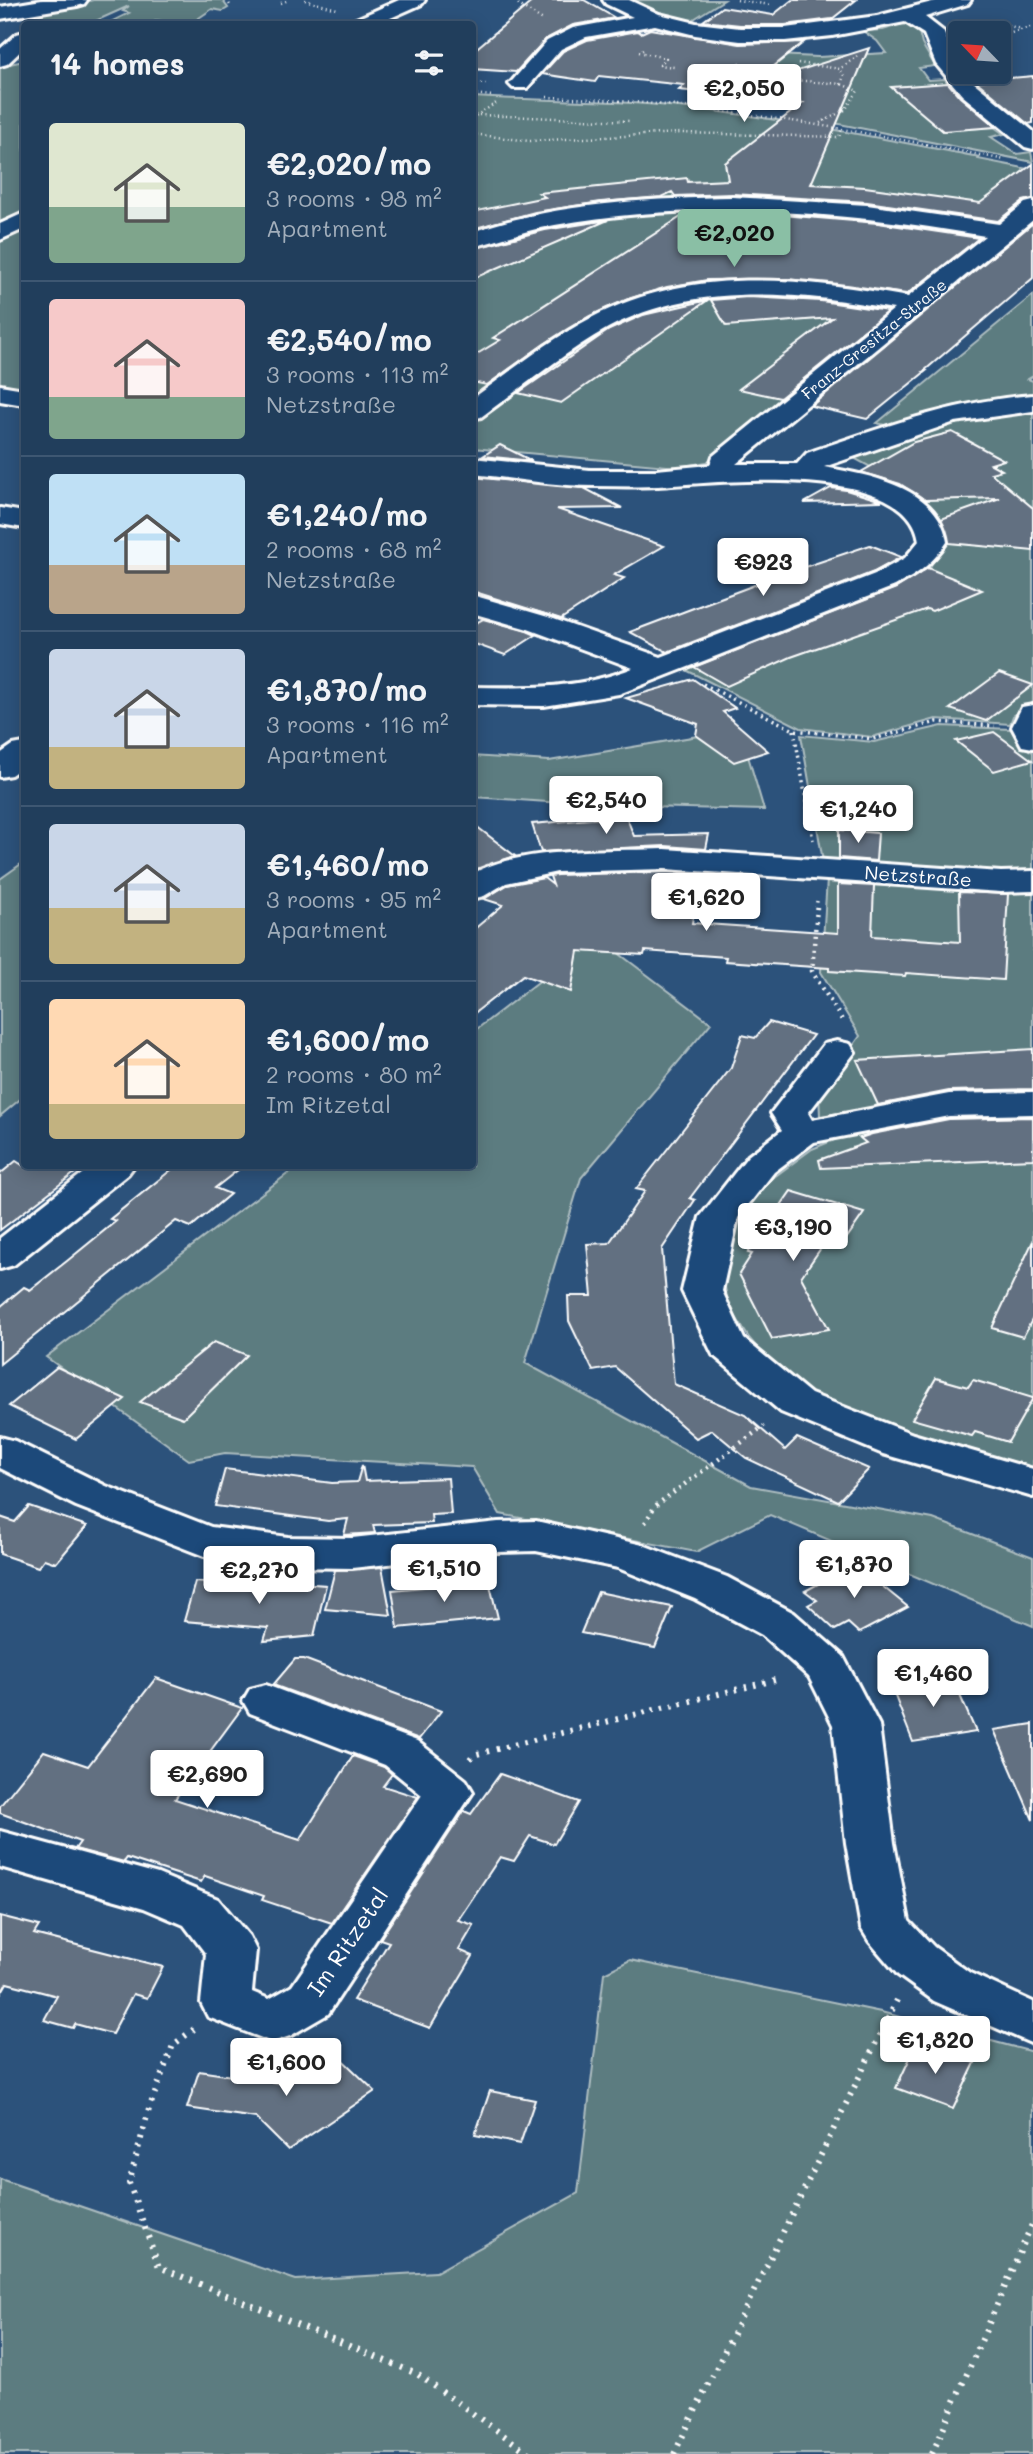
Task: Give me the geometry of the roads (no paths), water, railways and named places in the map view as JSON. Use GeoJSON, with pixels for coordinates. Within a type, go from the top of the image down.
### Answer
{"type":"FeatureCollection","features":[{"type":"Feature","properties":{"kind":"street"},"geometry":{"type":"LineString","coordinates":[[7,13],[76,0]]}},
{"type":"Feature","properties":{"kind":"street"},"geometry":{"type":"LineString","coordinates":[[368,21],[415,0]]}},
{"type":"Feature","properties":{"kind":"street"},"geometry":{"type":"LineString","coordinates":[[613,0],[655,19],[718,31],[745,33],[825,32],[909,16],[961,0]]}},
{"type":"Feature","properties":{"kind":"street"},"geometry":{"type":"LineString","coordinates":[[7,13],[24,21]]}},
{"type":"Feature","properties":{"kind":"street"},"geometry":{"type":"LineString","coordinates":[[909,16],[933,32],[946,64],[969,91],[1033,142]]}},
{"type":"Feature","properties":{"kind":"street"},"geometry":{"type":"LineString","coordinates":[[512,90],[554,45],[580,32],[655,19]]}},
{"type":"Feature","properties":{"kind":"street"},"geometry":{"type":"LineString","coordinates":[[11,58],[21,43]]}},
{"type":"Feature","properties":{"kind":"street"},"geometry":{"type":"LineString","coordinates":[[476,239],[549,220],[603,211],[685,204],[849,208],[908,215],[1004,232]]}},
{"type":"Feature","properties":{"kind":"street","name":"Franz-Gresitza-Straße"},"geometry":{"type":"LineString","coordinates":[[726,472],[722,462],[1033,208]]}},
{"type":"Feature","properties":{"kind":"street"},"geometry":{"type":"LineString","coordinates":[[0,233],[21,222]]}},
{"type":"Feature","properties":{"kind":"street"},"geometry":{"type":"LineString","coordinates":[[476,408],[613,315],[675,295],[733,287],[790,287],[915,306]]}},
{"type":"Feature","properties":{"kind":"street"},"geometry":{"type":"LineString","coordinates":[[0,393],[21,396]]}},
{"type":"Feature","properties":{"kind":"street"},"geometry":{"type":"LineString","coordinates":[[805,472],[816,459],[932,421],[967,411],[1033,402]]}},
{"type":"Feature","properties":{"kind":"street"},"geometry":{"type":"LineString","coordinates":[[0,408],[21,411]]}},
{"type":"Feature","properties":{"kind":"street"},"geometry":{"type":"LineString","coordinates":[[476,452],[687,475]]}},
{"type":"Feature","properties":{"kind":"street"},"geometry":{"type":"LineString","coordinates":[[476,466],[590,478],[656,478],[726,472],[805,472],[830,475],[874,486],[908,503],[929,524],[933,541],[915,564],[885,580],[608,688],[544,697],[476,696]]}},
{"type":"Feature","properties":{"kind":"street"},"geometry":{"type":"LineString","coordinates":[[0,516],[21,520]]}},
{"type":"Feature","properties":{"kind":"street"},"geometry":{"type":"LineString","coordinates":[[476,605],[538,623],[660,667]]}},
{"type":"Feature","properties":{"kind":"street"},"geometry":{"type":"LineString","coordinates":[[1033,714],[1027,723],[1027,732],[1033,739]]}},
{"type":"Feature","properties":{"kind":"street"},"geometry":{"type":"LineString","coordinates":[[0,768],[21,754]]}},
{"type":"Feature","properties":{"kind":"street","name":"Netzstraße"},"geometry":{"type":"LineString","coordinates":[[476,887],[495,875],[557,862],[665,859],[817,860],[1001,882],[1033,881]]}},
{"type":"Feature","properties":{"kind":"street"},"geometry":{"type":"LineString","coordinates":[[802,1133],[789,1113],[837,1052]]}},
{"type":"Feature","properties":{"kind":"street"},"geometry":{"type":"LineString","coordinates":[[1033,1103],[949,1105],[802,1133],[761,1164],[719,1217],[702,1291],[727,1346],[796,1403],[898,1444],[1033,1483]]}},
{"type":"Feature","properties":{"kind":"street"},"geometry":{"type":"LineString","coordinates":[[0,1257],[112,1169]]}},
{"type":"Feature","properties":{"kind":"street"},"geometry":{"type":"LineString","coordinates":[[0,1451],[91,1496],[204,1541],[288,1552],[352,1553],[498,1537],[536,1536],[628,1555],[711,1588],[778,1624],[827,1667],[856,1725],[870,1843],[886,1928],[916,1961],[952,1987],[1033,2024]]}},
{"type":"Feature","properties":{"kind":"street","name":"Im Ritzetal"},"geometry":{"type":"LineString","coordinates":[[0,1849],[158,1893],[201,1912],[231,1950],[226,2003],[272,2022],[310,2000],[449,1792],[401,1753],[266,1701]]}}]}
